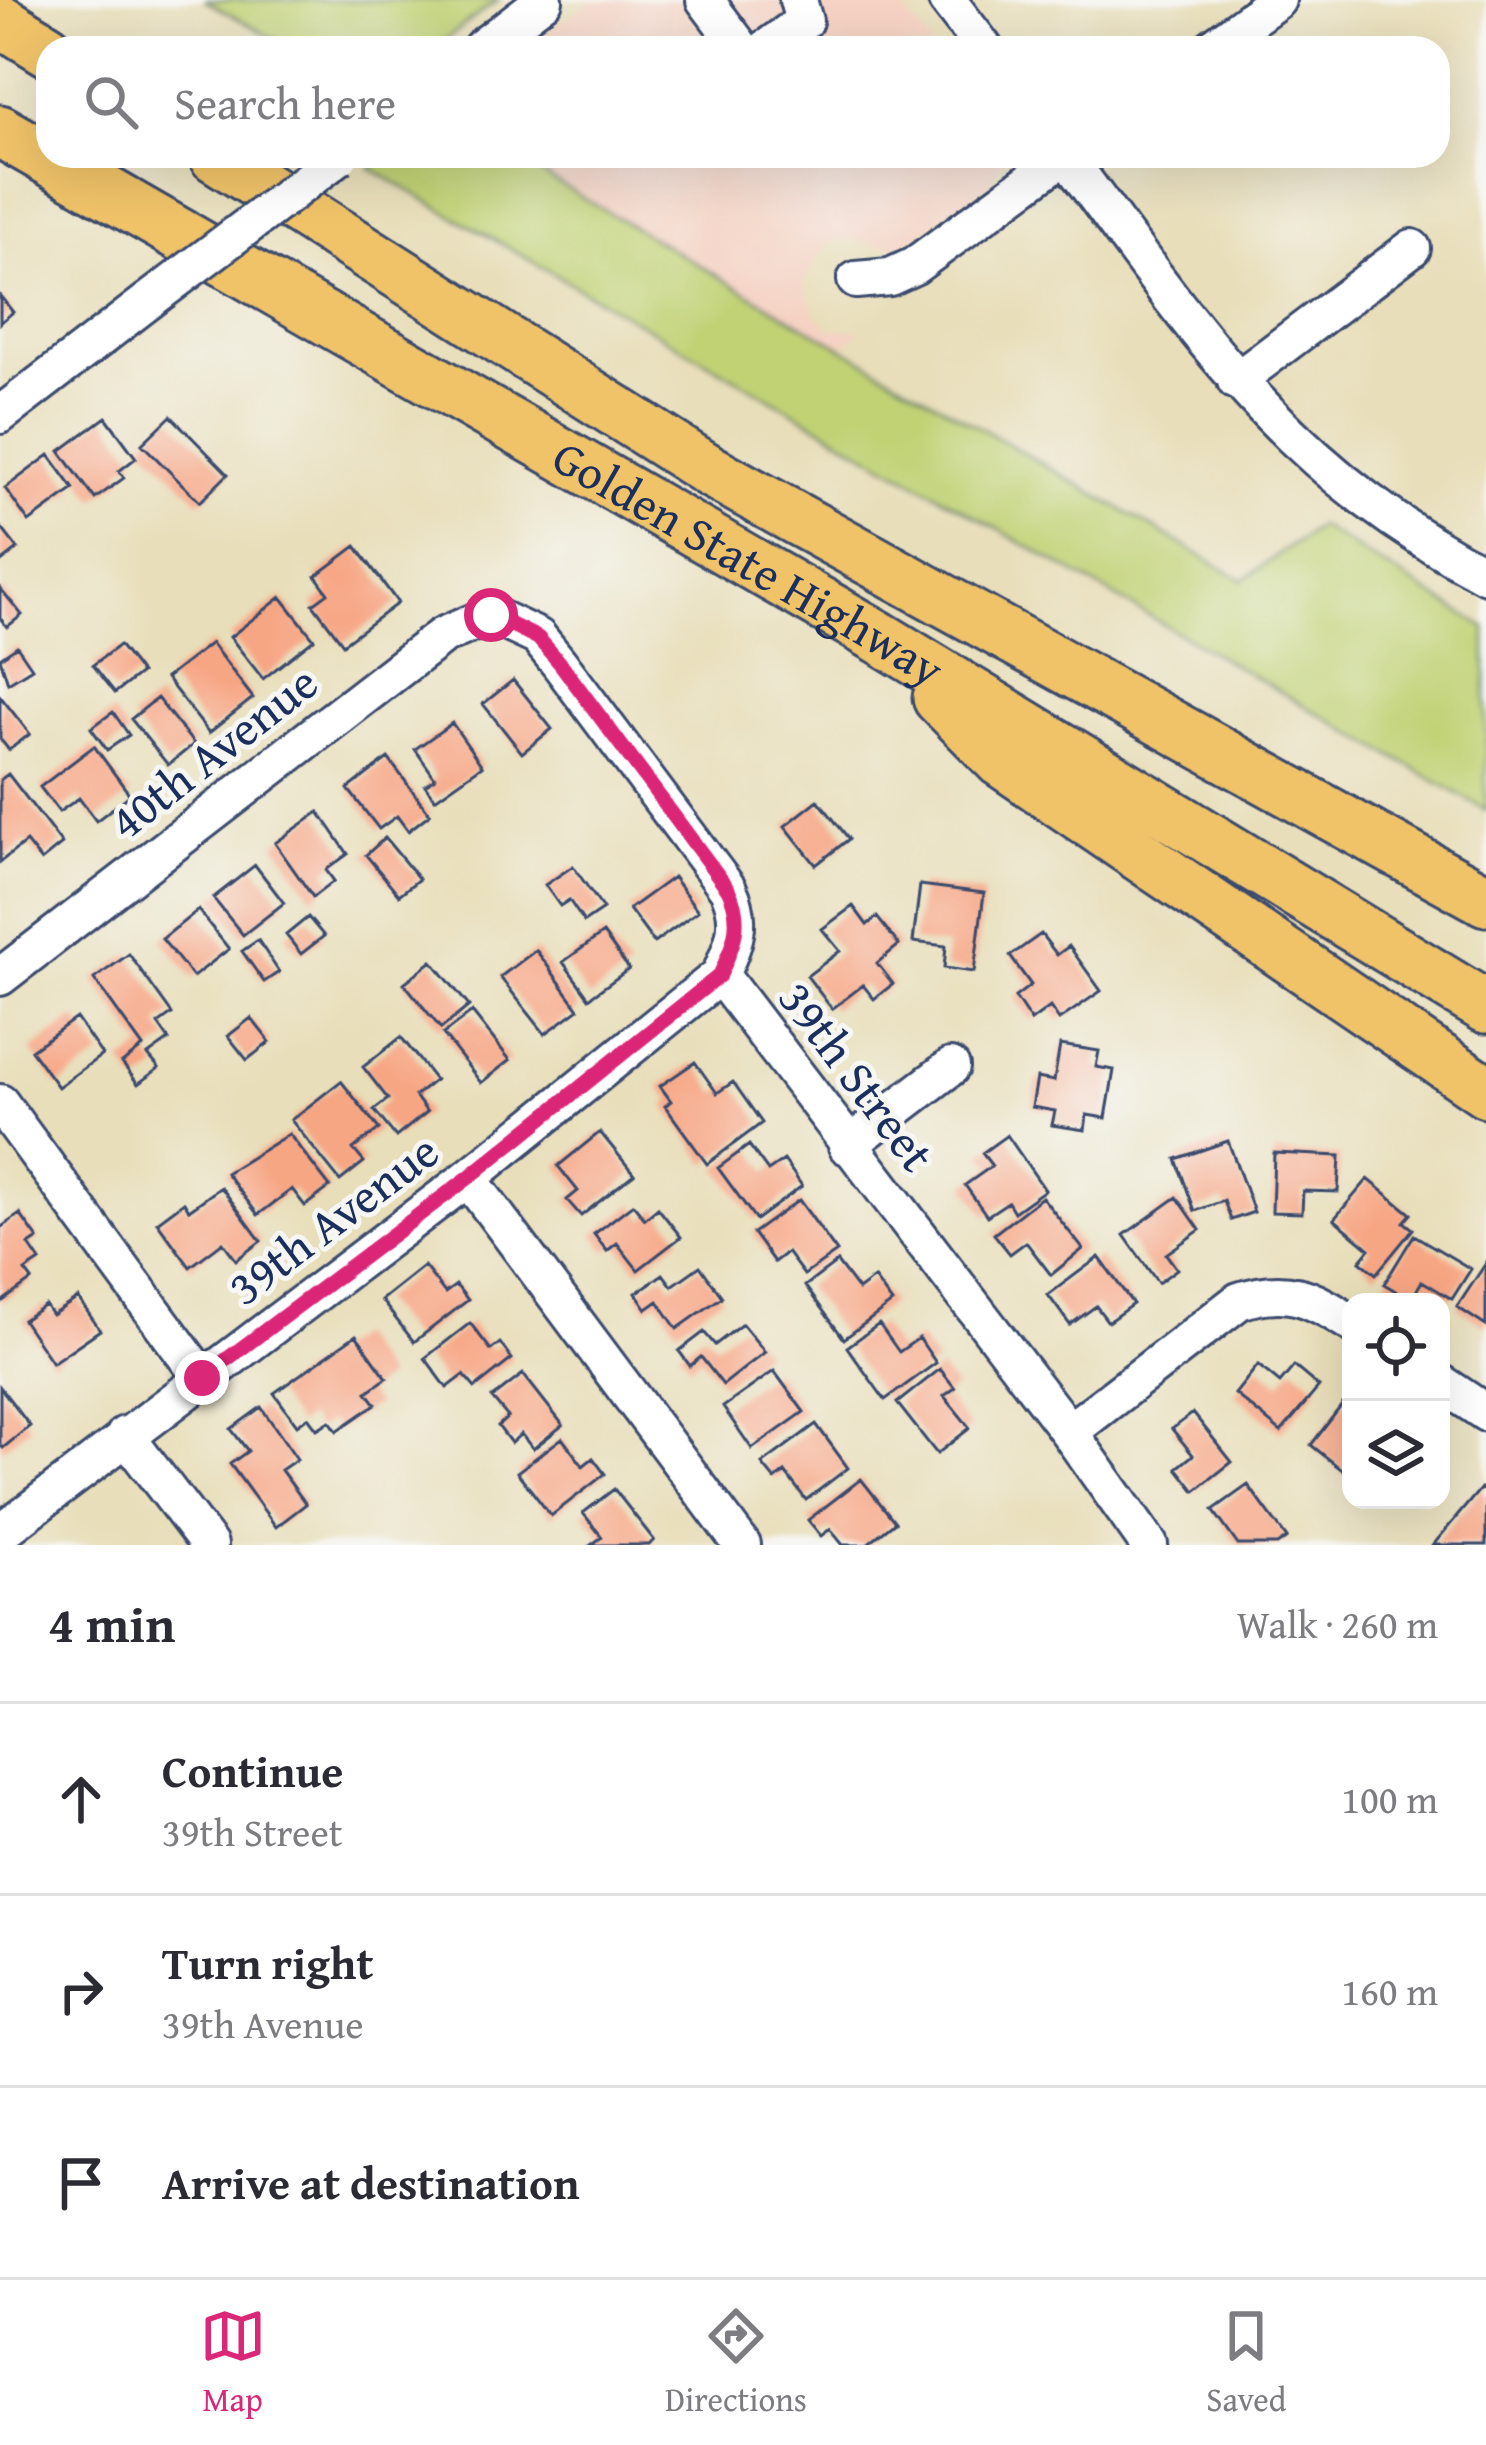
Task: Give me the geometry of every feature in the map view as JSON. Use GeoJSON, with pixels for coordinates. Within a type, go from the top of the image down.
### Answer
{"type":"FeatureCollection","features":[{"type":"Feature","properties":{"kind":"highway"},"geometry":{"type":"LineString","coordinates":[[0,20],[36,42]]}},
{"type":"Feature","properties":{"kind":"highway","name":"Golden State Highway"},"geometry":{"type":"LineString","coordinates":[[0,131],[36,152]]}},
{"type":"Feature","properties":{"kind":"highway","name":"Golden State Highway"},"geometry":{"type":"LineString","coordinates":[[64,168],[879,637],[1486,1007]]}},
{"type":"Feature","properties":{"kind":"highway","name":"Golden State Highway"},"geometry":{"type":"LineString","coordinates":[[233,168],[710,471],[1486,900]]}},
{"type":"Feature","properties":{"kind":"highway"},"geometry":{"type":"LineString","coordinates":[[879,637],[1001,761],[1486,1090]]}},
{"type":"Feature","properties":{"kind":"street"},"geometry":{"type":"LineString","coordinates":[[498,36],[544,0]]}},
{"type":"Feature","properties":{"kind":"street"},"geometry":{"type":"LineString","coordinates":[[704,0],[732,36]]}},
{"type":"Feature","properties":{"kind":"street"},"geometry":{"type":"LineString","coordinates":[[783,36],[804,21],[798,0]]}},
{"type":"Feature","properties":{"kind":"street"},"geometry":{"type":"LineString","coordinates":[[947,0],[975,36]]}},
{"type":"Feature","properties":{"kind":"street"},"geometry":{"type":"LineString","coordinates":[[1229,36],[1276,0]]}},
{"type":"Feature","properties":{"kind":"street"},"geometry":{"type":"LineString","coordinates":[[0,415],[324,168]]}},
{"type":"Feature","properties":{"kind":"street"},"geometry":{"type":"LineString","coordinates":[[856,280],[890,277],[914,266],[1049,168]]}},
{"type":"Feature","properties":{"kind":"street"},"geometry":{"type":"LineString","coordinates":[[1074,168],[1236,381],[1322,467],[1385,516],[1486,575]]}},
{"type":"Feature","properties":{"kind":"street"},"geometry":{"type":"LineString","coordinates":[[1236,381],[1412,248]]}},
{"type":"Feature","properties":{"kind":"street","name":"39th Street"},"geometry":{"type":"LineString","coordinates":[[491,615],[538,638],[560,663],[728,889],[738,926],[720,975],[1069,1432],[1149,1545]]}},
{"type":"Feature","properties":{"kind":"street","name":"40th Avenue"},"geometry":{"type":"LineString","coordinates":[[0,977],[442,636],[491,615]]}},
{"type":"Feature","properties":{"kind":"street","name":"39th Avenue"},"geometry":{"type":"LineString","coordinates":[[0,1533],[468,1178],[720,975]]}},
{"type":"Feature","properties":{"kind":"street"},"geometry":{"type":"LineString","coordinates":[[848,1146],[951,1067]]}},
{"type":"Feature","properties":{"kind":"street"},"geometry":{"type":"LineString","coordinates":[[0,1103],[202,1378]]}},
{"type":"Feature","properties":{"kind":"street"},"geometry":{"type":"LineString","coordinates":[[468,1178],[742,1545]]}},
{"type":"Feature","properties":{"kind":"street"},"geometry":{"type":"LineString","coordinates":[[1069,1432],[1239,1300],[1272,1289],[1292,1291],[1342,1318]]}},
{"type":"Feature","properties":{"kind":"street"},"geometry":{"type":"LineString","coordinates":[[1450,1389],[1486,1413]]}},
{"type":"Feature","properties":{"kind":"street"},"geometry":{"type":"LineString","coordinates":[[125,1435],[208,1545]]}},
{"type":"Feature","properties":{"kind":"shaded area"},"geometry":{"type":"Polygon","coordinates":[[[591,0],[897,0],[925,36],[543,36],[591,0]]]}},
{"type":"Feature","properties":{"kind":"shaded area"},"geometry":{"type":"Polygon","coordinates":[[[532,168],[998,168],[989,184],[911,242],[898,247],[841,239],[821,249],[803,283],[815,314],[829,328],[861,331],[841,348],[532,168]]]}},
{"type":"Feature","properties":{"kind":"green space"},"geometry":{"type":"Polygon","coordinates":[[[204,0],[498,0],[450,36],[269,36],[204,0]]]}},
{"type":"Feature","properties":{"kind":"green space"},"geometry":{"type":"Polygon","coordinates":[[[370,168],[532,168],[1243,580],[1319,526],[1486,628],[1486,810],[370,168]]]}},
{"type":"Feature","properties":{"kind":"building"},"geometry":{"type":"Polygon","coordinates":[[[0,296],[13,312],[0,323],[0,296]]]}},
{"type":"Feature","properties":{"kind":"building"},"geometry":{"type":"Polygon","coordinates":[[[171,416],[228,474],[200,502],[142,444],[171,416]]]}},
{"type":"Feature","properties":{"kind":"building"},"geometry":{"type":"Polygon","coordinates":[[[106,417],[136,458],[119,471],[124,478],[95,499],[60,451],[106,417]]]}},
{"type":"Feature","properties":{"kind":"building"},"geometry":{"type":"Polygon","coordinates":[[[49,455],[74,489],[29,522],[5,488],[49,455]]]}},
{"type":"Feature","properties":{"kind":"building"},"geometry":{"type":"Polygon","coordinates":[[[0,526],[18,549],[0,563],[0,526]]]}},
{"type":"Feature","properties":{"kind":"building"},"geometry":{"type":"Polygon","coordinates":[[[356,546],[398,603],[343,644],[313,604],[328,593],[316,576],[356,546]]]}},
{"type":"Feature","properties":{"kind":"building"},"geometry":{"type":"Polygon","coordinates":[[[0,588],[22,615],[7,627],[0,618],[0,588]]]}},
{"type":"Feature","properties":{"kind":"building"},"geometry":{"type":"Polygon","coordinates":[[[281,597],[314,639],[263,679],[230,637],[281,597]]]}},
{"type":"Feature","properties":{"kind":"building"},"geometry":{"type":"Polygon","coordinates":[[[211,643],[253,698],[209,733],[166,678],[211,643]]]}},
{"type":"Feature","properties":{"kind":"building"},"geometry":{"type":"Polygon","coordinates":[[[119,645],[141,673],[115,693],[93,665],[119,645]]]}},
{"type":"Feature","properties":{"kind":"building"},"geometry":{"type":"Polygon","coordinates":[[[17,646],[32,668],[8,683],[0,658],[17,646]]]}},
{"type":"Feature","properties":{"kind":"building"},"geometry":{"type":"Polygon","coordinates":[[[513,680],[552,729],[522,753],[483,704],[513,680]]]}},
{"type":"Feature","properties":{"kind":"building"},"geometry":{"type":"Polygon","coordinates":[[[0,696],[30,734],[9,750],[0,739],[0,696]]]}},
{"type":"Feature","properties":{"kind":"building"},"geometry":{"type":"Polygon","coordinates":[[[157,698],[194,744],[168,765],[131,719],[157,698]]]}},
{"type":"Feature","properties":{"kind":"building"},"geometry":{"type":"Polygon","coordinates":[[[113,712],[129,735],[107,750],[91,728],[113,712]]]}},
{"type":"Feature","properties":{"kind":"building"},"geometry":{"type":"Polygon","coordinates":[[[452,723],[482,766],[435,799],[425,785],[435,778],[415,749],[452,723]]]}},
{"type":"Feature","properties":{"kind":"building"},"geometry":{"type":"Polygon","coordinates":[[[94,746],[130,795],[96,821],[79,798],[59,812],[40,787],[94,746]]]}},
{"type":"Feature","properties":{"kind":"building"},"geometry":{"type":"Polygon","coordinates":[[[388,758],[430,814],[408,831],[397,816],[379,829],[348,789],[388,758]]]}},
{"type":"Feature","properties":{"kind":"building"},"geometry":{"type":"Polygon","coordinates":[[[8,774],[62,844],[41,861],[26,842],[0,862],[0,780],[8,774]]]}},
{"type":"Feature","properties":{"kind":"building"},"geometry":{"type":"Polygon","coordinates":[[[818,800],[849,839],[816,865],[785,826],[818,800]]]}},
{"type":"Feature","properties":{"kind":"building"},"geometry":{"type":"Polygon","coordinates":[[[319,812],[348,854],[326,870],[334,881],[313,897],[275,843],[319,812]]]}},
{"type":"Feature","properties":{"kind":"building"},"geometry":{"type":"Polygon","coordinates":[[[385,838],[419,879],[399,895],[366,855],[385,838]]]}},
{"type":"Feature","properties":{"kind":"building"},"geometry":{"type":"Polygon","coordinates":[[[255,865],[284,903],[243,935],[213,898],[255,865]]]}},
{"type":"Feature","properties":{"kind":"building"},"geometry":{"type":"Polygon","coordinates":[[[573,866],[603,909],[584,922],[569,900],[560,906],[545,885],[573,866]]]}},
{"type":"Feature","properties":{"kind":"building"},"geometry":{"type":"Polygon","coordinates":[[[673,877],[698,911],[654,943],[629,909],[673,877]]]}},
{"type":"Feature","properties":{"kind":"building"},"geometry":{"type":"Polygon","coordinates":[[[920,885],[984,893],[974,972],[944,968],[946,946],[913,942],[920,885]]]}},
{"type":"Feature","properties":{"kind":"building"},"geometry":{"type":"Polygon","coordinates":[[[853,906],[867,925],[877,917],[899,945],[877,963],[893,984],[874,999],[863,985],[832,1009],[807,976],[840,951],[822,929],[853,906]]]}},
{"type":"Feature","properties":{"kind":"building"},"geometry":{"type":"Polygon","coordinates":[[[198,910],[229,949],[193,977],[162,939],[198,910]]]}},
{"type":"Feature","properties":{"kind":"building"},"geometry":{"type":"Polygon","coordinates":[[[308,917],[324,936],[301,954],[286,935],[308,917]]]}},
{"type":"Feature","properties":{"kind":"building"},"geometry":{"type":"Polygon","coordinates":[[[603,933],[629,969],[589,998],[563,962],[603,933]]]}},
{"type":"Feature","properties":{"kind":"building"},"geometry":{"type":"Polygon","coordinates":[[[1041,934],[1057,955],[1069,946],[1101,991],[1059,1020],[1050,1007],[1031,1021],[1015,997],[1031,985],[1010,956],[1041,934]]]}},
{"type":"Feature","properties":{"kind":"building"},"geometry":{"type":"Polygon","coordinates":[[[258,940],[279,972],[264,982],[242,951],[258,940]]]}},
{"type":"Feature","properties":{"kind":"building"},"geometry":{"type":"Polygon","coordinates":[[[536,950],[579,1009],[545,1034],[500,977],[536,950]]]}},
{"type":"Feature","properties":{"kind":"building"},"geometry":{"type":"Polygon","coordinates":[[[129,954],[172,1014],[158,1024],[169,1040],[148,1055],[159,1068],[138,1084],[122,1063],[143,1047],[94,979],[129,954]]]}},
{"type":"Feature","properties":{"kind":"building"},"geometry":{"type":"Polygon","coordinates":[[[432,961],[469,1006],[441,1029],[404,983],[432,961]]]}},
{"type":"Feature","properties":{"kind":"building"},"geometry":{"type":"Polygon","coordinates":[[[472,1012],[510,1060],[481,1083],[443,1034],[472,1012]]]}},
{"type":"Feature","properties":{"kind":"building"},"geometry":{"type":"Polygon","coordinates":[[[76,1018],[102,1055],[58,1087],[31,1050],[76,1018]]]}},
{"type":"Feature","properties":{"kind":"building"},"geometry":{"type":"Polygon","coordinates":[[[251,1018],[270,1042],[247,1060],[228,1036],[251,1018]]]}},
{"type":"Feature","properties":{"kind":"building"},"geometry":{"type":"Polygon","coordinates":[[[401,1037],[435,1080],[415,1096],[427,1112],[396,1137],[374,1110],[388,1099],[363,1067],[401,1037]]]}},
{"type":"Feature","properties":{"kind":"building"},"geometry":{"type":"Polygon","coordinates":[[[1060,1045],[1099,1051],[1096,1067],[1114,1070],[1106,1118],[1087,1115],[1085,1130],[1052,1125],[1055,1111],[1032,1107],[1037,1078],[1054,1081],[1060,1045]]]}},
{"type":"Feature","properties":{"kind":"building"},"geometry":{"type":"Polygon","coordinates":[[[695,1062],[717,1093],[733,1082],[762,1123],[707,1164],[665,1106],[671,1101],[660,1086],[695,1062]]]}},
{"type":"Feature","properties":{"kind":"building"},"geometry":{"type":"Polygon","coordinates":[[[341,1081],[379,1129],[353,1149],[364,1162],[340,1181],[291,1120],[341,1081]]]}},
{"type":"Feature","properties":{"kind":"building"},"geometry":{"type":"Polygon","coordinates":[[[600,1132],[634,1174],[581,1216],[567,1200],[578,1191],[558,1166],[600,1132]]]}},
{"type":"Feature","properties":{"kind":"building"},"geometry":{"type":"Polygon","coordinates":[[[289,1134],[330,1187],[305,1206],[292,1189],[258,1215],[226,1173],[289,1134]]]}},
{"type":"Feature","properties":{"kind":"building"},"geometry":{"type":"Polygon","coordinates":[[[1007,1135],[1045,1190],[1014,1212],[1008,1202],[987,1216],[965,1185],[992,1166],[982,1153],[1007,1135]]]}},
{"type":"Feature","properties":{"kind":"building"},"geometry":{"type":"Polygon","coordinates":[[[1228,1141],[1254,1212],[1231,1220],[1224,1201],[1195,1211],[1176,1159],[1228,1141]]]}},
{"type":"Feature","properties":{"kind":"building"},"geometry":{"type":"Polygon","coordinates":[[[749,1145],[768,1171],[784,1160],[802,1186],[756,1220],[718,1168],[749,1145]]]}},
{"type":"Feature","properties":{"kind":"building"},"geometry":{"type":"Polygon","coordinates":[[[1274,1153],[1340,1156],[1338,1192],[1303,1191],[1302,1213],[1272,1212],[1274,1153]]]}},
{"type":"Feature","properties":{"kind":"building"},"geometry":{"type":"Polygon","coordinates":[[[1368,1179],[1411,1214],[1404,1222],[1413,1229],[1376,1274],[1360,1261],[1370,1249],[1334,1219],[1368,1179]]]}},
{"type":"Feature","properties":{"kind":"building"},"geometry":{"type":"Polygon","coordinates":[[[221,1187],[261,1241],[236,1260],[223,1242],[190,1267],[157,1222],[184,1202],[189,1210],[221,1187]]]}},
{"type":"Feature","properties":{"kind":"building"},"geometry":{"type":"Polygon","coordinates":[[[1042,1197],[1083,1249],[1051,1275],[1026,1242],[1010,1254],[994,1234],[1042,1197]]]}},
{"type":"Feature","properties":{"kind":"building"},"geometry":{"type":"Polygon","coordinates":[[[1177,1197],[1200,1230],[1166,1254],[1177,1269],[1158,1283],[1124,1235],[1177,1197]]]}},
{"type":"Feature","properties":{"kind":"building"},"geometry":{"type":"Polygon","coordinates":[[[799,1200],[837,1252],[804,1275],[787,1252],[774,1262],[753,1233],[799,1200]]]}},
{"type":"Feature","properties":{"kind":"building"},"geometry":{"type":"Polygon","coordinates":[[[633,1204],[645,1219],[658,1208],[681,1237],[638,1270],[617,1243],[607,1251],[594,1234],[633,1204]]]}},
{"type":"Feature","properties":{"kind":"building"},"geometry":{"type":"Polygon","coordinates":[[[20,1214],[38,1239],[29,1245],[40,1261],[25,1271],[32,1280],[0,1303],[0,1228],[20,1214]]]}},
{"type":"Feature","properties":{"kind":"building"},"geometry":{"type":"Polygon","coordinates":[[[1414,1235],[1471,1269],[1452,1299],[1450,1293],[1422,1281],[1415,1293],[1399,1293],[1384,1284],[1414,1235]]]}},
{"type":"Feature","properties":{"kind":"building"},"geometry":{"type":"Polygon","coordinates":[[[1099,1257],[1133,1304],[1108,1322],[1096,1306],[1070,1325],[1048,1295],[1099,1257]]]}},
{"type":"Feature","properties":{"kind":"building"},"geometry":{"type":"Polygon","coordinates":[[[837,1262],[858,1290],[874,1278],[892,1303],[844,1339],[805,1286],[837,1262]]]}},
{"type":"Feature","properties":{"kind":"building"},"geometry":{"type":"Polygon","coordinates":[[[1486,1263],[1486,1326],[1457,1307],[1486,1263]]]}},
{"type":"Feature","properties":{"kind":"building"},"geometry":{"type":"Polygon","coordinates":[[[424,1266],[445,1293],[456,1285],[468,1300],[414,1342],[381,1300],[424,1266]]]}},
{"type":"Feature","properties":{"kind":"building"},"geometry":{"type":"Polygon","coordinates":[[[700,1266],[722,1297],[677,1329],[658,1301],[647,1309],[636,1293],[663,1274],[672,1286],[700,1266]]]}},
{"type":"Feature","properties":{"kind":"building"},"geometry":{"type":"Polygon","coordinates":[[[78,1298],[100,1330],[52,1363],[23,1320],[45,1305],[52,1315],[78,1298]]]}},
{"type":"Feature","properties":{"kind":"building"},"geometry":{"type":"Polygon","coordinates":[[[470,1323],[491,1350],[500,1343],[512,1359],[475,1388],[464,1375],[447,1388],[425,1358],[470,1323]]]}},
{"type":"Feature","properties":{"kind":"building"},"geometry":{"type":"Polygon","coordinates":[[[742,1324],[765,1352],[723,1385],[701,1357],[690,1366],[679,1351],[704,1332],[715,1345],[742,1324]]]}},
{"type":"Feature","properties":{"kind":"building"},"geometry":{"type":"Polygon","coordinates":[[[879,1324],[899,1352],[919,1338],[936,1363],[885,1400],[847,1347],[879,1324]]]}},
{"type":"Feature","properties":{"kind":"building"},"geometry":{"type":"Polygon","coordinates":[[[356,1335],[387,1378],[367,1392],[376,1404],[337,1431],[330,1421],[317,1429],[308,1417],[297,1425],[274,1393],[356,1335]]]}},
{"type":"Feature","properties":{"kind":"building"},"geometry":{"type":"Polygon","coordinates":[[[1258,1365],[1280,1383],[1294,1366],[1319,1387],[1281,1432],[1235,1394],[1258,1365]]]}},
{"type":"Feature","properties":{"kind":"building"},"geometry":{"type":"Polygon","coordinates":[[[940,1369],[955,1388],[944,1396],[970,1428],[937,1454],[897,1403],[940,1369]]]}},
{"type":"Feature","properties":{"kind":"building"},"geometry":{"type":"Polygon","coordinates":[[[774,1371],[804,1412],[752,1449],[723,1407],[774,1371]]]}},
{"type":"Feature","properties":{"kind":"building"},"geometry":{"type":"Polygon","coordinates":[[[523,1374],[563,1425],[533,1449],[521,1434],[511,1443],[498,1426],[508,1417],[492,1398],[523,1374]]]}},
{"type":"Feature","properties":{"kind":"building"},"geometry":{"type":"Polygon","coordinates":[[[0,1387],[30,1426],[3,1448],[0,1445],[0,1387]]]}},
{"type":"Feature","properties":{"kind":"building"},"geometry":{"type":"Polygon","coordinates":[[[1342,1405],[1342,1470],[1311,1445],[1342,1405]]]}},
{"type":"Feature","properties":{"kind":"building"},"geometry":{"type":"Polygon","coordinates":[[[261,1407],[297,1459],[281,1470],[306,1504],[276,1527],[230,1464],[248,1451],[231,1429],[261,1407]]]}},
{"type":"Feature","properties":{"kind":"building"},"geometry":{"type":"Polygon","coordinates":[[[1193,1413],[1232,1462],[1195,1491],[1177,1468],[1193,1455],[1172,1429],[1193,1413]]]}},
{"type":"Feature","properties":{"kind":"building"},"geometry":{"type":"Polygon","coordinates":[[[816,1424],[848,1468],[806,1500],[785,1472],[775,1480],[762,1464],[816,1424]]]}},
{"type":"Feature","properties":{"kind":"building"},"geometry":{"type":"Polygon","coordinates":[[[562,1438],[583,1466],[593,1458],[605,1474],[551,1516],[517,1472],[562,1438]]]}},
{"type":"Feature","properties":{"kind":"building"},"geometry":{"type":"Polygon","coordinates":[[[861,1479],[895,1522],[866,1545],[843,1545],[830,1529],[821,1536],[808,1520],[861,1479]]]}},
{"type":"Feature","properties":{"kind":"building"},"geometry":{"type":"Polygon","coordinates":[[[1248,1485],[1287,1538],[1277,1545],[1238,1545],[1213,1510],[1248,1485]]]}},
{"type":"Feature","properties":{"kind":"building"},"geometry":{"type":"Polygon","coordinates":[[[1481,1488],[1486,1493],[1486,1545],[1433,1545],[1481,1488]]]}},
{"type":"Feature","properties":{"kind":"building"},"geometry":{"type":"Polygon","coordinates":[[[614,1489],[654,1540],[649,1545],[591,1545],[602,1537],[583,1513],[614,1489]]]}},
{"type":"Feature","properties":{"kind":"route"},"geometry":{"type":"LineString","coordinates":[[202,1378],[468,1178],[720,975],[733,948],[738,913],[728,889],[560,663],[538,638],[491,615]]}}]}
